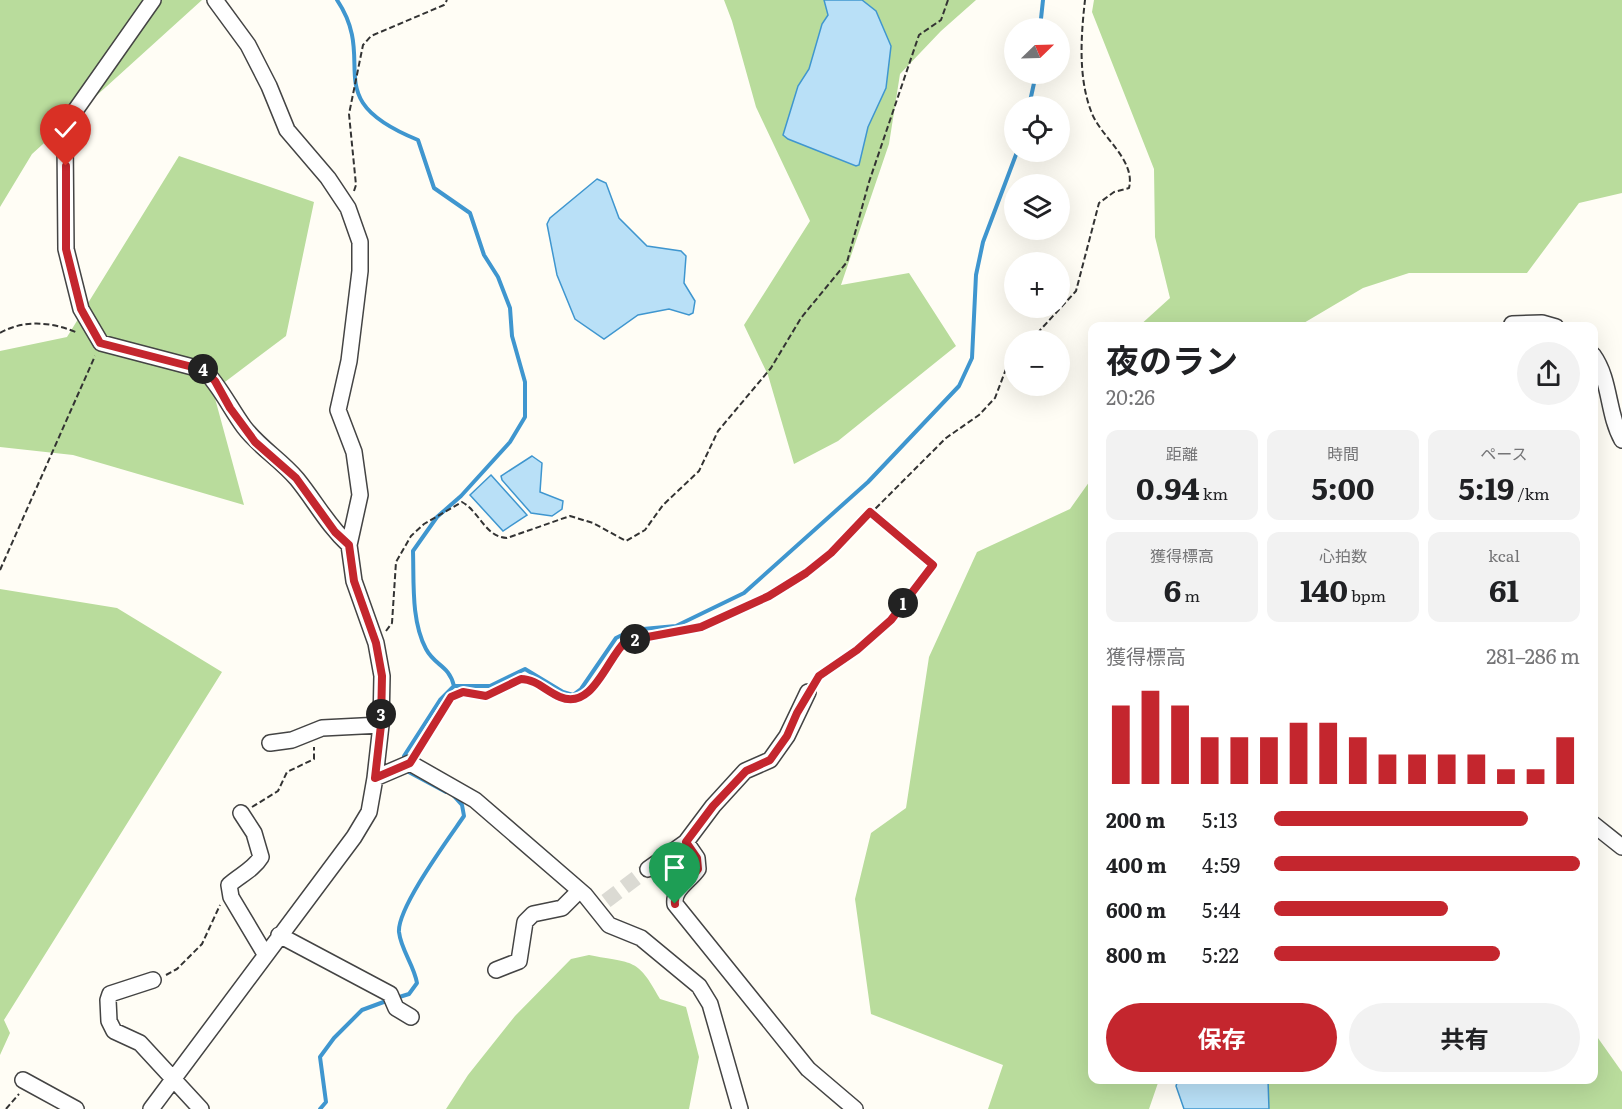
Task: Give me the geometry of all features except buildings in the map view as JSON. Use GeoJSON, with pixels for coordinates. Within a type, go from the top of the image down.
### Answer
{"type":"FeatureCollection","features":[{"type":"Feature","properties":{"kind":"street"},"geometry":{"type":"LineString","coordinates":[[153,0],[70,118],[65,138],[66,249],[81,309],[100,343],[204,370],[215,381],[230,408],[255,442],[296,478],[335,532],[349,545]]}},
{"type":"Feature","properties":{"kind":"street"},"geometry":{"type":"LineString","coordinates":[[151,1109],[171,1078],[354,837],[369,812],[381,725],[382,676],[376,643],[354,581],[349,545],[360,495],[354,452],[338,410],[349,361],[360,271],[360,242],[348,208],[328,178],[287,130],[269,86],[248,45],[215,0]]}},
{"type":"Feature","properties":{"kind":"street"},"geometry":{"type":"LineString","coordinates":[[1598,362],[1603,369],[1612,422],[1622,440]]}},
{"type":"Feature","properties":{"kind":"street"},"geometry":{"type":"LineString","coordinates":[[648,869],[686,842],[737,779],[746,771],[770,760],[787,736],[808,692]]}},
{"type":"Feature","properties":{"kind":"street"},"geometry":{"type":"LineString","coordinates":[[270,743],[292,740],[322,728],[381,725]]}},
{"type":"Feature","properties":{"kind":"street"},"geometry":{"type":"LineString","coordinates":[[375,778],[410,763],[475,800],[579,891],[600,905],[609,925],[641,938],[658,949],[699,986],[710,1004],[740,1109]]}},
{"type":"Feature","properties":{"kind":"street"},"geometry":{"type":"LineString","coordinates":[[242,813],[254,833],[261,857],[255,867],[239,876],[230,885],[231,897],[265,954]]}},
{"type":"Feature","properties":{"kind":"street"},"geometry":{"type":"LineString","coordinates":[[1598,828],[1622,847]]}},
{"type":"Feature","properties":{"kind":"street"},"geometry":{"type":"LineString","coordinates":[[686,842],[697,858],[698,869],[678,890],[674,898],[675,904],[808,1069],[855,1109]]}},
{"type":"Feature","properties":{"kind":"street"},"geometry":{"type":"LineString","coordinates":[[496,970],[519,961],[525,922],[533,914],[561,908],[579,891]]}},
{"type":"Feature","properties":{"kind":"street"},"geometry":{"type":"LineString","coordinates":[[279,935],[390,994],[396,1008],[411,1017]]}},
{"type":"Feature","properties":{"kind":"street"},"geometry":{"type":"LineString","coordinates":[[153,980],[110,994],[108,999],[109,1022],[114,1031],[141,1043],[201,1109]]}},
{"type":"Feature","properties":{"kind":"street"},"geometry":{"type":"LineString","coordinates":[[26,1081],[76,1109]]}},
{"type":"Feature","properties":{"kind":"path"},"geometry":{"type":"LineString","coordinates":[[348,208],[356,185],[349,114],[363,45],[371,36],[444,5],[447,0]]}},
{"type":"Feature","properties":{"kind":"path"},"geometry":{"type":"LineString","coordinates":[[376,643],[392,623],[396,562],[411,537],[424,524],[462,502],[471,507],[490,532],[498,538],[507,538],[570,516],[593,523],[626,541],[645,530],[663,505],[699,471],[718,431],[771,368],[801,318],[847,262],[869,182],[919,35],[941,21],[948,0]]}},
{"type":"Feature","properties":{"kind":"path"},"geometry":{"type":"LineString","coordinates":[[1040,330],[1076,291],[1099,203],[1114,192],[1129,188],[1131,179],[1127,166],[1091,112],[1083,69],[1085,0]]}},
{"type":"Feature","properties":{"kind":"path"},"geometry":{"type":"LineString","coordinates":[[0,333],[12,326],[36,323],[71,330],[100,343],[0,570]]}},
{"type":"Feature","properties":{"kind":"path"},"geometry":{"type":"LineString","coordinates":[[410,763],[451,697],[457,694],[486,696],[521,679],[528,679],[571,701],[592,689],[618,649],[626,641],[701,627],[769,596],[823,560],[946,438],[979,415],[995,398],[1004,374]]}},
{"type":"Feature","properties":{"kind":"path"},"geometry":{"type":"LineString","coordinates":[[808,692],[819,676],[857,650],[891,620],[933,565],[870,512]]}},
{"type":"Feature","properties":{"kind":"path"},"geometry":{"type":"LineString","coordinates":[[242,813],[278,791],[287,772],[314,759],[310,733]]}},
{"type":"Feature","properties":{"kind":"path"},"geometry":{"type":"LineString","coordinates":[[153,980],[177,969],[202,944],[216,911],[223,900],[231,897]]}},
{"type":"Feature","properties":{"kind":"path"},"geometry":{"type":"LineString","coordinates":[[6,1109],[26,1081]]}},
{"type":"Feature","properties":{"kind":"green space"},"geometry":{"type":"Polygon","coordinates":[[[0,0],[202,0],[32,154],[0,207],[0,0]]]}},
{"type":"Feature","properties":{"kind":"green space"},"geometry":{"type":"Polygon","coordinates":[[[724,0],[976,0],[941,31],[900,74],[889,144],[841,285],[909,273],[956,346],[838,441],[794,464],[768,375],[744,325],[810,221],[756,107],[724,0]]]}},
{"type":"Feature","properties":{"kind":"green space"},"geometry":{"type":"Polygon","coordinates":[[[1094,0],[1622,0],[1622,193],[1579,203],[1527,273],[1409,273],[1363,288],[1305,322],[1144,322],[1170,298],[1155,237],[1154,169],[1092,12],[1094,0]]]}},
{"type":"Feature","properties":{"kind":"green space"},"geometry":{"type":"Polygon","coordinates":[[[179,156],[314,202],[286,336],[213,391],[244,505],[73,455],[0,447],[0,351],[67,337],[179,156]]]}},
{"type":"Feature","properties":{"kind":"green space"},"geometry":{"type":"Polygon","coordinates":[[[1088,484],[1088,1084],[1158,1084],[1149,1109],[988,1109],[1003,1065],[871,1014],[855,899],[871,833],[906,808],[929,657],[977,552],[1070,509],[1088,484]]]}},
{"type":"Feature","properties":{"kind":"green space"},"geometry":{"type":"Polygon","coordinates":[[[0,589],[117,608],[222,672],[4,1020],[10,1033],[0,1055],[0,589]]]}},
{"type":"Feature","properties":{"kind":"green space"},"geometry":{"type":"Polygon","coordinates":[[[589,955],[633,965],[646,976],[660,999],[686,1007],[699,1057],[689,1109],[446,1109],[468,1075],[515,1016],[571,959],[589,955]]]}},
{"type":"Feature","properties":{"kind":"green space"},"geometry":{"type":"Polygon","coordinates":[[[1598,1038],[1622,1072],[1622,1109],[1266,1109],[1264,1084],[1598,1084],[1598,1038]]]}},
{"type":"Feature","properties":{"kind":"water"},"geometry":{"type":"Polygon","coordinates":[[[824,0],[862,0],[876,11],[891,46],[886,88],[868,127],[859,165],[856,166],[783,135],[798,86],[809,69],[822,24],[828,15],[824,0]]]}},
{"type":"Feature","properties":{"kind":"water"},"geometry":{"type":"Polygon","coordinates":[[[597,179],[606,183],[619,218],[647,246],[681,251],[686,256],[684,283],[695,301],[693,313],[689,315],[669,309],[638,315],[604,339],[575,319],[557,275],[547,224],[550,218],[597,179]]]}},
{"type":"Feature","properties":{"kind":"water"},"geometry":{"type":"Polygon","coordinates":[[[532,456],[542,463],[540,492],[563,501],[562,509],[552,516],[531,513],[502,480],[501,476],[532,456]]]}},
{"type":"Feature","properties":{"kind":"water"},"geometry":{"type":"Polygon","coordinates":[[[491,475],[527,515],[503,531],[470,495],[491,475]]]}},
{"type":"Feature","properties":{"kind":"water"},"geometry":{"type":"Polygon","coordinates":[[[1177,1084],[1268,1084],[1269,1109],[1184,1109],[1177,1084]]]}},
{"type":"Feature","properties":{"kind":"waterway"},"geometry":{"type":"LineString","coordinates":[[337,0],[349,23],[358,94],[368,109],[387,125],[418,140],[434,188],[470,213],[484,255],[498,277],[510,308],[512,336],[525,382],[525,417],[510,442],[461,496],[437,517],[413,551],[414,601],[421,638],[433,659],[449,674],[454,686]]}},
{"type":"Feature","properties":{"kind":"waterway"},"geometry":{"type":"LineString","coordinates":[[1041,18],[1043,0]]}},
{"type":"Feature","properties":{"kind":"waterway"},"geometry":{"type":"LineString","coordinates":[[1031,96],[1034,84]]}},
{"type":"Feature","properties":{"kind":"waterway"},"geometry":{"type":"LineString","coordinates":[[404,760],[404,756],[440,700],[454,686],[490,686],[525,669],[563,692],[573,695],[581,689],[616,638],[632,630],[676,626],[744,593],[868,482],[959,386],[972,358],[976,275],[983,242],[1013,162]]}},
{"type":"Feature","properties":{"kind":"waterway"},"geometry":{"type":"LineString","coordinates":[[405,770],[446,792]]}},
{"type":"Feature","properties":{"kind":"waterway"},"geometry":{"type":"LineString","coordinates":[[396,998],[409,994],[417,983],[400,939],[401,921],[406,907],[425,873],[464,816],[462,805],[453,795]]}},
{"type":"Feature","properties":{"kind":"waterway"},"geometry":{"type":"LineString","coordinates":[[320,1109],[326,1102],[320,1057],[334,1038],[362,1010],[389,1000]]}},
{"type":"Feature","properties":{"kind":"tunnel"},"geometry":{"type":"LineString","coordinates":[[606,901],[648,869]]}},
{"type":"Feature","properties":{"kind":"route"},"geometry":{"type":"LineString","coordinates":[[66,166],[68,219],[66,249],[81,309],[100,343],[204,370],[215,381],[230,408],[255,442],[296,478],[335,532],[349,545],[354,581],[376,643],[382,676],[381,725],[375,778],[410,763],[451,697],[463,692],[486,696],[521,679],[528,679],[571,701],[578,698],[592,689],[618,649],[626,641],[701,627],[769,596],[806,573],[831,553],[870,512],[933,565],[891,620],[857,650],[819,676],[797,713],[787,736],[770,760],[746,771],[713,806],[686,842],[697,858],[698,869],[678,890],[674,898],[675,904]]}}]}
